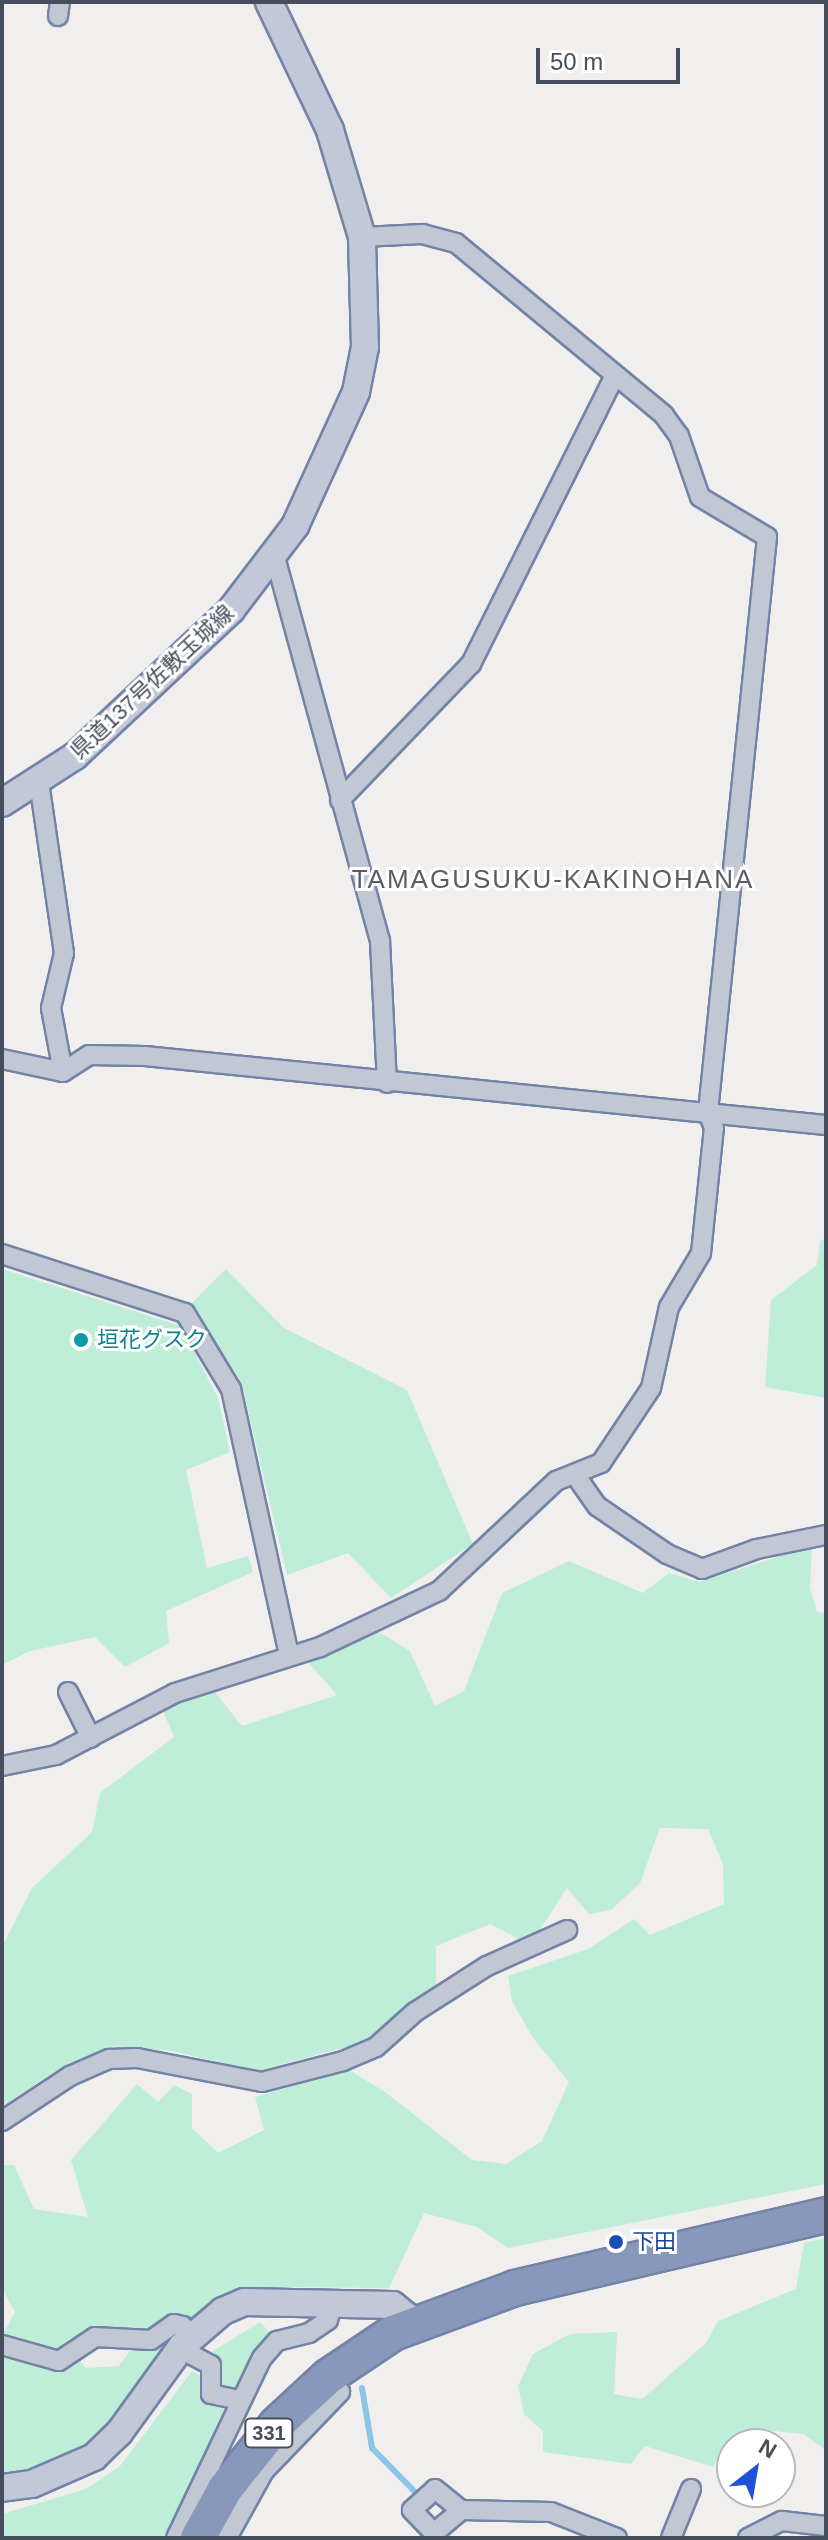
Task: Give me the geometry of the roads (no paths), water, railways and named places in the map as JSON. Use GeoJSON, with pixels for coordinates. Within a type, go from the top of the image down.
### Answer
{"type":"FeatureCollection","features":[{"type":"Feature","properties":{"kind":"highway","name":"331"},"geometry":{"type":"LineString","coordinates":[[198,2538],[225,2489],[277,2424],[365,2349],[414,2322],[515,2288],[826,2215]]}},
{"type":"Feature","properties":{"kind":"main road","name":"県道137号佐敷玉城線"},"geometry":{"type":"LineString","coordinates":[[2,803],[75,756],[184,657],[275,557],[339,439],[356,392],[365,347],[362,237],[330,130],[269,2]]}},
{"type":"Feature","properties":{"kind":"main road"},"geometry":{"type":"LineString","coordinates":[[2,2488],[32,2484],[94,2457],[119,2433],[190,2338],[244,2302],[393,2305],[414,2322]]}},
{"type":"Feature","properties":{"kind":"street"},"geometry":{"type":"LineString","coordinates":[[3,1760],[56,1755],[175,1693],[334,1641],[439,1591],[556,1481],[576,1476],[601,1463],[651,1388],[669,1307],[701,1253],[714,1128],[708,1112],[767,537],[700,497],[679,436],[664,415],[614,377],[456,243],[423,234],[362,237]]}},
{"type":"Feature","properties":{"kind":"street"},"geometry":{"type":"LineString","coordinates":[[340,800],[471,664],[614,377]]}},
{"type":"Feature","properties":{"kind":"street"},"geometry":{"type":"LineString","coordinates":[[275,557],[380,941],[387,1083]]}},
{"type":"Feature","properties":{"kind":"street"},"geometry":{"type":"LineString","coordinates":[[39,782],[64,953],[51,1008],[63,1072]]}},
{"type":"Feature","properties":{"kind":"street"},"geometry":{"type":"LineString","coordinates":[[2,1059],[63,1072],[89,1055],[145,1056],[387,1083],[826,1125]]}},
{"type":"Feature","properties":{"kind":"street"},"geometry":{"type":"LineString","coordinates":[[2,1254],[185,1313],[231,1389],[289,1656]]}},
{"type":"Feature","properties":{"kind":"street"},"geometry":{"type":"LineString","coordinates":[[576,1476],[597,1506],[667,1554],[702,1569],[757,1549],[826,1535]]}},
{"type":"Feature","properties":{"kind":"street"},"geometry":{"type":"LineString","coordinates":[[68,1692],[91,1738]]}},
{"type":"Feature","properties":{"kind":"street"},"geometry":{"type":"LineString","coordinates":[[2,2121],[70,2076],[109,2059],[137,2058],[262,2082],[343,2061],[376,2047],[415,2012],[487,1966],[567,1930]]}},
{"type":"Feature","properties":{"kind":"street"},"geometry":{"type":"LineString","coordinates":[[176,2538],[239,2400],[277,2341],[309,2333],[328,2320],[333,2302]]}},
{"type":"Feature","properties":{"kind":"street"},"geometry":{"type":"LineString","coordinates":[[2,2345],[59,2361],[95,2337],[151,2340],[174,2324],[183,2326],[190,2338],[192,2355],[211,2365],[211,2394],[239,2400]]}},
{"type":"Feature","properties":{"kind":"street"},"geometry":{"type":"LineString","coordinates":[[227,2538],[264,2471],[340,2392]]}},
{"type":"Feature","properties":{"kind":"street"},"geometry":{"type":"LineString","coordinates":[[461,2510],[434,2535],[412,2510],[428,2491],[435,2489],[461,2510],[551,2512],[617,2538]]}},
{"type":"Feature","properties":{"kind":"street"},"geometry":{"type":"LineString","coordinates":[[671,2538],[691,2489]]}},
{"type":"Feature","properties":{"kind":"street"},"geometry":{"type":"LineString","coordinates":[[748,2538],[782,2521],[826,2526]]}},
{"type":"Feature","properties":{"kind":"waterway"},"geometry":{"type":"LineString","coordinates":[[362,2388],[372,2448],[417,2494]]}},
{"type":"Feature","properties":{"kind":"place","name":"垣花グスク"},"geometry":{"type":"Point","coordinates":[81,1340]}},
{"type":"Feature","properties":{"kind":"place","name":"下田"},"geometry":{"type":"Point","coordinates":[616,2242]}},
{"type":"Feature","properties":{"kind":"district","name":"TAMAGUSUKU-KAKINOHANA"},"geometry":{"type":"Point","coordinates":[553,880]}}]}
